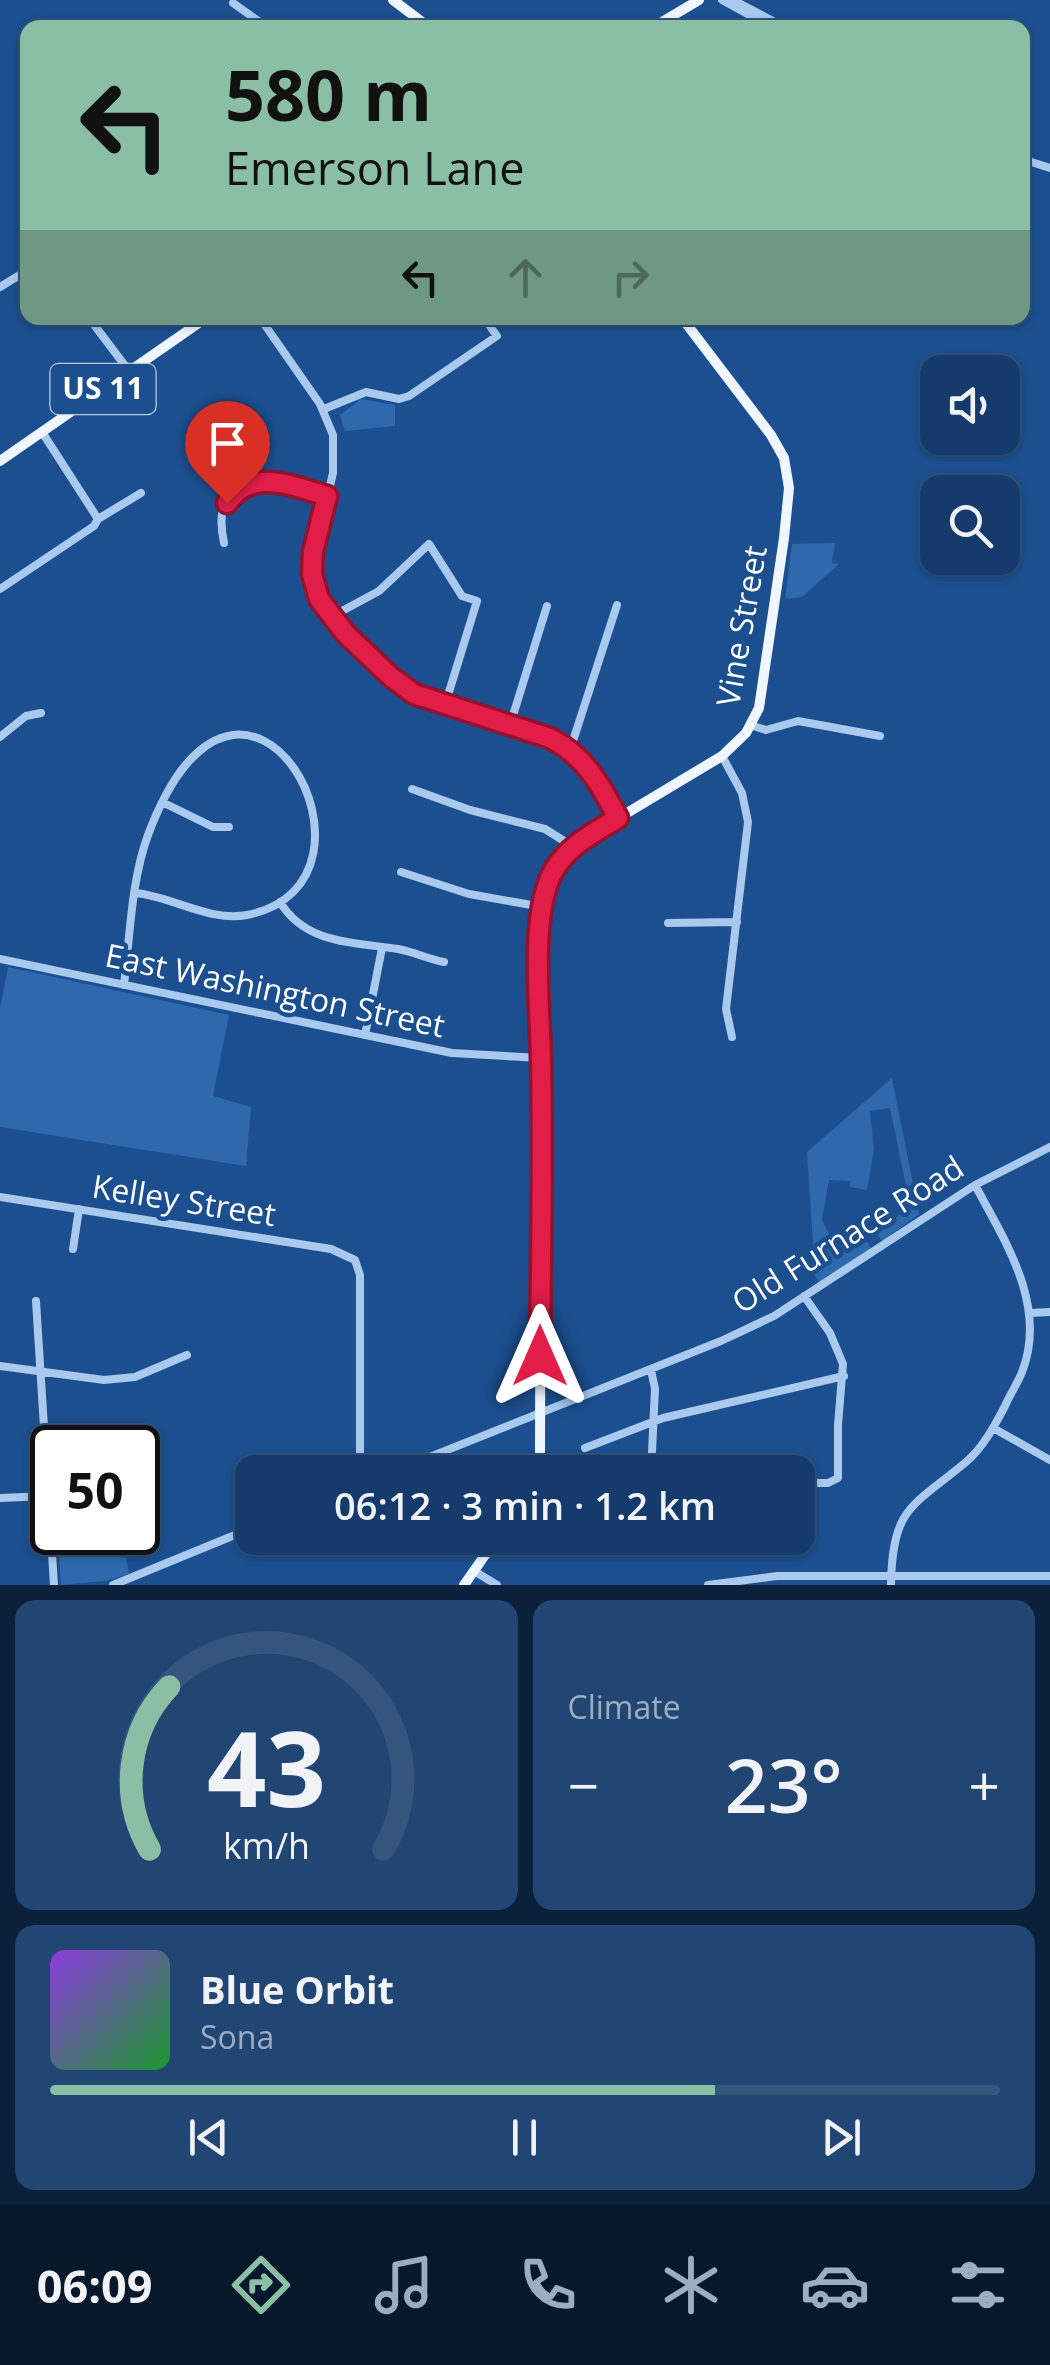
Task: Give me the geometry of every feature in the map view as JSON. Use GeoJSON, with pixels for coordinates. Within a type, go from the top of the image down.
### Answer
{"type":"FeatureCollection","features":[{"type":"Feature","properties":{"kind":"main road"},"geometry":{"type":"LineString","coordinates":[[393,0],[419,20]]}},
{"type":"Feature","properties":{"kind":"main road"},"geometry":{"type":"LineString","coordinates":[[665,20],[699,0]]}},
{"type":"Feature","properties":{"kind":"main road","name":"US 11"},"geometry":{"type":"LineString","coordinates":[[0,461],[196,325]]}},
{"type":"Feature","properties":{"kind":"main road","name":"Vine Street"},"geometry":{"type":"LineString","coordinates":[[540,1455],[538,968],[543,907],[552,872],[572,846],[722,756],[750,725],[759,708],[789,488],[784,458],[771,435],[687,325]]}},
{"type":"Feature","properties":{"kind":"main road"},"geometry":{"type":"LineString","coordinates":[[464,1585],[485,1555]]}},
{"type":"Feature","properties":{"kind":"street"},"geometry":{"type":"LineString","coordinates":[[722,0],[759,20]]}},
{"type":"Feature","properties":{"kind":"street"},"geometry":{"type":"LineString","coordinates":[[733,0],[771,20]]}},
{"type":"Feature","properties":{"kind":"street"},"geometry":{"type":"LineString","coordinates":[[233,3],[257,20]]}},
{"type":"Feature","properties":{"kind":"street"},"geometry":{"type":"LineString","coordinates":[[95,325],[129,371]]}},
{"type":"Feature","properties":{"kind":"street"},"geometry":{"type":"LineString","coordinates":[[265,325],[324,410],[332,430],[335,452],[313,552],[312,574],[319,599],[331,616],[402,686],[445,705],[550,738],[570,750],[590,768],[618,818]]}},
{"type":"Feature","properties":{"kind":"street"},"geometry":{"type":"LineString","coordinates":[[324,410],[366,392],[398,399],[409,396],[496,336],[489,325]]}},
{"type":"Feature","properties":{"kind":"street"},"geometry":{"type":"LineString","coordinates":[[42,432],[98,519]]}},
{"type":"Feature","properties":{"kind":"street"},"geometry":{"type":"LineString","coordinates":[[224,544],[224,510],[231,496],[244,486],[272,481],[327,496]]}},
{"type":"Feature","properties":{"kind":"street"},"geometry":{"type":"LineString","coordinates":[[0,589],[141,493]]}},
{"type":"Feature","properties":{"kind":"street"},"geometry":{"type":"LineString","coordinates":[[331,616],[379,592],[429,544],[462,596],[477,602],[445,705]]}},
{"type":"Feature","properties":{"kind":"street"},"geometry":{"type":"LineString","coordinates":[[570,750],[617,605]]}},
{"type":"Feature","properties":{"kind":"street"},"geometry":{"type":"LineString","coordinates":[[510,725],[546,606]]}},
{"type":"Feature","properties":{"kind":"street"},"geometry":{"type":"LineString","coordinates":[[0,737],[26,716],[41,714]]}},
{"type":"Feature","properties":{"kind":"street"},"geometry":{"type":"LineString","coordinates":[[750,725],[766,730],[798,721],[880,736]]}},
{"type":"Feature","properties":{"kind":"street"},"geometry":{"type":"LineString","coordinates":[[124,985],[136,893],[147,837],[188,760],[214,741],[252,737],[272,744],[288,756],[302,778],[315,835],[307,870],[294,890],[280,902],[252,914],[224,916],[136,893]]}},
{"type":"Feature","properties":{"kind":"street"},"geometry":{"type":"LineString","coordinates":[[722,756],[742,793],[748,818],[726,1009],[732,1037]]}},
{"type":"Feature","properties":{"kind":"street"},"geometry":{"type":"LineString","coordinates":[[412,789],[470,810],[545,829],[572,846]]}},
{"type":"Feature","properties":{"kind":"street"},"geometry":{"type":"LineString","coordinates":[[164,803],[213,827],[229,827]]}},
{"type":"Feature","properties":{"kind":"street"},"geometry":{"type":"LineString","coordinates":[[401,872],[469,894],[543,907]]}},
{"type":"Feature","properties":{"kind":"street"},"geometry":{"type":"LineString","coordinates":[[280,902],[294,919],[320,936],[444,962]]}},
{"type":"Feature","properties":{"kind":"street"},"geometry":{"type":"LineString","coordinates":[[668,924],[736,922]]}},
{"type":"Feature","properties":{"kind":"street"},"geometry":{"type":"LineString","coordinates":[[365,1035],[382,948]]}},
{"type":"Feature","properties":{"kind":"street","name":"East Washington Street"},"geometry":{"type":"LineString","coordinates":[[0,959],[463,1054],[541,1058]]}},
{"type":"Feature","properties":{"kind":"street","name":"Old Furnace Road"},"geometry":{"type":"LineString","coordinates":[[435,1455],[651,1370],[774,1316],[975,1185],[1050,1146]]}},
{"type":"Feature","properties":{"kind":"street"},"geometry":{"type":"LineString","coordinates":[[892,1580],[893,1546],[900,1523],[916,1500],[969,1460],[994,1428],[1024,1369],[1030,1313],[1021,1275],[975,1185]]}},
{"type":"Feature","properties":{"kind":"street","name":"Kelley Street"},"geometry":{"type":"LineString","coordinates":[[0,1197],[331,1249],[356,1262],[360,1276],[360,1455]]}},
{"type":"Feature","properties":{"kind":"street"},"geometry":{"type":"LineString","coordinates":[[73,1249],[79,1209]]}},
{"type":"Feature","properties":{"kind":"street"},"geometry":{"type":"LineString","coordinates":[[804,1296],[830,1333],[844,1376],[838,1425],[838,1478],[828,1484],[815,1484]]}},
{"type":"Feature","properties":{"kind":"street"},"geometry":{"type":"LineString","coordinates":[[36,1301],[43,1425]]}},
{"type":"Feature","properties":{"kind":"street"},"geometry":{"type":"LineString","coordinates":[[1030,1313],[1050,1312]]}},
{"type":"Feature","properties":{"kind":"street"},"geometry":{"type":"LineString","coordinates":[[0,1366],[104,1380],[135,1378],[186,1355]]}},
{"type":"Feature","properties":{"kind":"street"},"geometry":{"type":"LineString","coordinates":[[651,1370],[655,1389],[651,1455]]}},
{"type":"Feature","properties":{"kind":"street"},"geometry":{"type":"LineString","coordinates":[[585,1448],[663,1418],[844,1376]]}},
{"type":"Feature","properties":{"kind":"street"},"geometry":{"type":"LineString","coordinates":[[994,1428],[1050,1460]]}},
{"type":"Feature","properties":{"kind":"street"},"geometry":{"type":"LineString","coordinates":[[0,1498],[30,1497]]}},
{"type":"Feature","properties":{"kind":"street"},"geometry":{"type":"LineString","coordinates":[[101,1585],[114,1584],[235,1535]]}},
{"type":"Feature","properties":{"kind":"street"},"geometry":{"type":"LineString","coordinates":[[52,1555],[54,1585]]}},
{"type":"Feature","properties":{"kind":"street"},"geometry":{"type":"LineString","coordinates":[[474,1571],[496,1585]]}},
{"type":"Feature","properties":{"kind":"street"},"geometry":{"type":"LineString","coordinates":[[708,1585],[777,1576],[892,1580],[1050,1576]]}},
{"type":"Feature","properties":{"kind":"shaded area"},"geometry":{"type":"Polygon","coordinates":[[[361,399],[395,405],[395,426],[345,431],[340,415],[361,399]]]}},
{"type":"Feature","properties":{"kind":"shaded area"},"geometry":{"type":"Polygon","coordinates":[[[835,543],[832,563],[839,564],[802,597],[785,599],[792,544],[835,543]]]}},
{"type":"Feature","properties":{"kind":"shaded area"},"geometry":{"type":"Polygon","coordinates":[[[8,967],[229,1015],[213,1096],[251,1107],[246,1166],[0,1127],[0,1009],[8,967]]]}},
{"type":"Feature","properties":{"kind":"shaded area"},"geometry":{"type":"Polygon","coordinates":[[[892,1078],[919,1214],[882,1241],[872,1227],[886,1218],[890,1223],[910,1206],[890,1108],[870,1111],[874,1150],[867,1190],[850,1187],[850,1181],[829,1180],[822,1220],[836,1248],[863,1235],[871,1248],[821,1284],[815,1276],[807,1152],[892,1078]]]}},
{"type":"Feature","properties":{"kind":"shaded area"},"geometry":{"type":"Polygon","coordinates":[[[59,1555],[126,1555],[129,1574],[105,1581],[61,1585],[59,1555]]]}},
{"type":"Feature","properties":{"kind":"route"},"geometry":{"type":"LineString","coordinates":[[227,503],[240,488],[260,481],[280,482],[327,496],[313,552],[312,574],[319,599],[345,633],[414,694],[564,745],[590,768],[618,818],[572,846],[552,872],[543,907],[538,968],[540,1356]]}}]}
